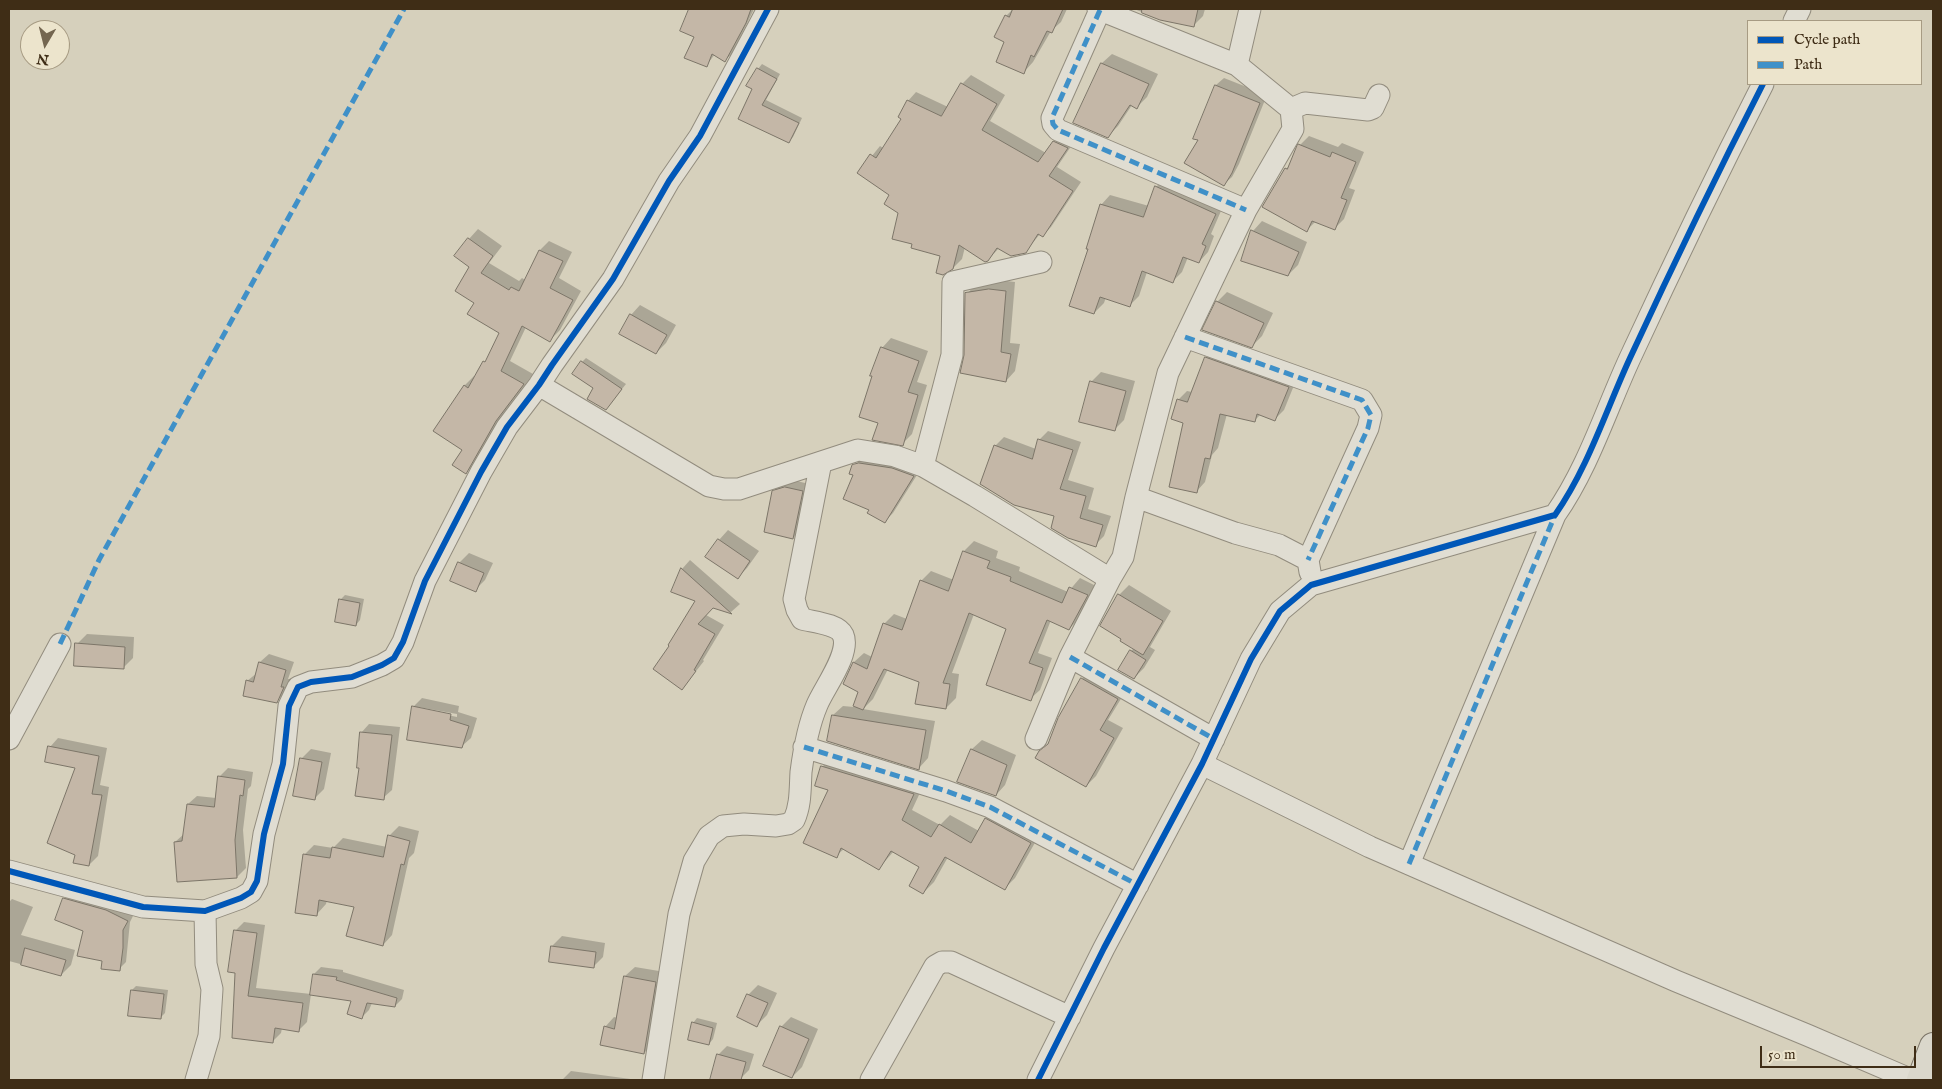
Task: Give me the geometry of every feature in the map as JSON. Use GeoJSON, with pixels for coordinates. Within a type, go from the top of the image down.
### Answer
{"type":"FeatureCollection","features":[{"type":"Feature","properties":{"kind":"main road"},"geometry":{"type":"LineString","coordinates":[[1920,1080],[1933,1046]]}},
{"type":"Feature","properties":{"kind":"street"},"geometry":{"type":"LineString","coordinates":[[9,871],[143,907],[205,911],[241,898],[251,892],[257,881],[264,834],[283,764],[289,706],[298,687],[312,682],[352,677],[394,658],[403,642],[425,581],[481,472],[507,427],[539,386],[613,279],[669,182],[700,136],[768,9]]}},
{"type":"Feature","properties":{"kind":"street"},"geometry":{"type":"LineString","coordinates":[[1036,739],[1070,657],[1123,557],[1136,497],[1168,372],[1246,210],[1293,129],[1291,109],[1236,65],[1099,9],[1052,118],[1053,124],[1058,130],[1246,210]]}},
{"type":"Feature","properties":{"kind":"street"},"geometry":{"type":"LineString","coordinates":[[1236,65],[1250,9]]}},
{"type":"Feature","properties":{"kind":"street"},"geometry":{"type":"LineString","coordinates":[[1409,864],[1555,515],[1572,492],[1642,333],[1707,194],[1762,85]]}},
{"type":"Feature","properties":{"kind":"street"},"geometry":{"type":"LineString","coordinates":[[1291,109],[1305,103],[1368,110],[1373,108],[1379,95]]}},
{"type":"Feature","properties":{"kind":"street"},"geometry":{"type":"LineString","coordinates":[[923,466],[952,355],[953,282],[1041,262]]}},
{"type":"Feature","properties":{"kind":"street"},"geometry":{"type":"LineString","coordinates":[[1185,336],[1362,400],[1370,415],[1368,428],[1308,560],[1311,585]]}},
{"type":"Feature","properties":{"kind":"street"},"geometry":{"type":"LineString","coordinates":[[539,386],[709,486],[724,489],[739,489],[858,450],[895,456],[923,466],[1110,579]]}},
{"type":"Feature","properties":{"kind":"street"},"geometry":{"type":"LineString","coordinates":[[653,1080],[679,914],[694,861],[709,836],[723,826],[744,824],[776,826],[788,824],[794,820],[799,802],[804,747],[817,705],[833,676],[845,642],[838,629],[802,619],[794,599],[820,462]]}},
{"type":"Feature","properties":{"kind":"street"},"geometry":{"type":"LineString","coordinates":[[1136,497],[1234,533],[1280,545],[1308,560]]}},
{"type":"Feature","properties":{"kind":"street"},"geometry":{"type":"LineString","coordinates":[[1038,1080],[1202,764],[1251,659],[1280,611],[1311,585],[1555,515]]}},
{"type":"Feature","properties":{"kind":"street"},"geometry":{"type":"LineString","coordinates":[[9,739],[60,644]]}},
{"type":"Feature","properties":{"kind":"street"},"geometry":{"type":"LineString","coordinates":[[1070,657],[1214,739]]}},
{"type":"Feature","properties":{"kind":"street"},"geometry":{"type":"LineString","coordinates":[[804,747],[946,790],[990,807],[1138,885]]}},
{"type":"Feature","properties":{"kind":"street"},"geometry":{"type":"LineString","coordinates":[[1202,764],[1370,847],[1676,981],[1807,1034],[1912,1080]]}},
{"type":"Feature","properties":{"kind":"street"},"geometry":{"type":"LineString","coordinates":[[196,1080],[209,1036],[212,988],[206,964],[205,911]]}},
{"type":"Feature","properties":{"kind":"street"},"geometry":{"type":"LineString","coordinates":[[871,1080],[935,966],[942,962],[951,962],[1070,1017]]}},
{"type":"Feature","properties":{"kind":"building"},"geometry":{"type":"Polygon","coordinates":[[[689,9],[751,9],[746,23],[725,62],[712,54],[707,67],[684,58],[694,37],[680,31],[689,9]]]}},
{"type":"Feature","properties":{"kind":"building"},"geometry":{"type":"Polygon","coordinates":[[[1013,9],[1063,9],[1052,33],[1047,31],[1034,57],[1031,55],[1024,74],[996,62],[1004,42],[994,37],[1005,15],[1009,17],[1013,9]]]}},
{"type":"Feature","properties":{"kind":"building"},"geometry":{"type":"Polygon","coordinates":[[[1142,9],[1198,9],[1194,27],[1160,20],[1142,13],[1142,9]]]}},
{"type":"Feature","properties":{"kind":"building"},"geometry":{"type":"Polygon","coordinates":[[[1101,63],[1149,84],[1137,109],[1130,105],[1108,138],[1073,123],[1101,63]]]}},
{"type":"Feature","properties":{"kind":"building"},"geometry":{"type":"Polygon","coordinates":[[[757,68],[777,79],[762,105],[799,123],[789,143],[738,119],[752,89],[746,86],[757,68]]]}},
{"type":"Feature","properties":{"kind":"building"},"geometry":{"type":"Polygon","coordinates":[[[961,83],[997,104],[982,130],[1038,162],[1053,141],[1068,148],[1049,176],[1073,191],[1043,237],[1038,234],[1026,253],[1011,256],[997,248],[988,261],[985,262],[959,245],[953,269],[943,275],[936,273],[940,256],[911,248],[912,244],[892,239],[898,213],[884,204],[889,195],[857,173],[870,154],[876,158],[901,119],[898,117],[907,100],[941,116],[961,83]]]}},
{"type":"Feature","properties":{"kind":"building"},"geometry":{"type":"Polygon","coordinates":[[[1215,85],[1260,103],[1232,173],[1224,186],[1184,163],[1198,140],[1193,139],[1215,85]]]}},
{"type":"Feature","properties":{"kind":"building"},"geometry":{"type":"Polygon","coordinates":[[[1298,144],[1330,157],[1332,152],[1356,162],[1341,198],[1347,200],[1335,230],[1312,221],[1307,232],[1262,207],[1285,168],[1287,169],[1298,144]]]}},
{"type":"Feature","properties":{"kind":"building"},"geometry":{"type":"Polygon","coordinates":[[[1155,186],[1216,214],[1202,244],[1206,246],[1199,263],[1183,257],[1173,283],[1142,271],[1130,307],[1100,297],[1094,314],[1069,306],[1088,249],[1086,249],[1100,204],[1143,217],[1155,186]]]}},
{"type":"Feature","properties":{"kind":"building"},"geometry":{"type":"Polygon","coordinates":[[[1251,230],[1299,252],[1288,276],[1241,261],[1251,230]]]}},
{"type":"Feature","properties":{"kind":"building"},"geometry":{"type":"Polygon","coordinates":[[[468,238],[493,256],[481,273],[509,290],[511,287],[519,291],[539,250],[563,261],[550,288],[573,300],[550,342],[522,326],[501,371],[524,384],[496,421],[466,474],[452,465],[462,450],[433,431],[464,385],[468,388],[483,361],[485,362],[499,333],[467,314],[474,303],[455,291],[469,267],[454,256],[468,238]]]}},
{"type":"Feature","properties":{"kind":"building"},"geometry":{"type":"Polygon","coordinates":[[[989,289],[1006,291],[1001,352],[1011,354],[1006,382],[960,373],[964,355],[965,293],[989,289]]]}},
{"type":"Feature","properties":{"kind":"building"},"geometry":{"type":"Polygon","coordinates":[[[1216,301],[1264,323],[1252,348],[1202,330],[1216,301]]]}},
{"type":"Feature","properties":{"kind":"building"},"geometry":{"type":"Polygon","coordinates":[[[630,314],[667,335],[656,354],[619,334],[630,314]]]}},
{"type":"Feature","properties":{"kind":"building"},"geometry":{"type":"Polygon","coordinates":[[[881,347],[919,361],[908,392],[918,395],[903,446],[872,440],[878,423],[859,417],[872,376],[870,376],[881,347]]]}},
{"type":"Feature","properties":{"kind":"building"},"geometry":{"type":"Polygon","coordinates":[[[1205,357],[1289,387],[1275,421],[1257,414],[1255,422],[1220,414],[1210,459],[1205,458],[1197,493],[1169,487],[1183,423],[1171,419],[1177,399],[1187,402],[1205,357]]]}},
{"type":"Feature","properties":{"kind":"building"},"geometry":{"type":"Polygon","coordinates":[[[581,361],[622,389],[606,410],[587,399],[593,388],[572,374],[581,361]]]}},
{"type":"Feature","properties":{"kind":"building"},"geometry":{"type":"Polygon","coordinates":[[[1090,381],[1126,391],[1115,431],[1079,422],[1090,381]]]}},
{"type":"Feature","properties":{"kind":"building"},"geometry":{"type":"Polygon","coordinates":[[[1038,439],[1073,450],[1060,489],[1086,496],[1080,518],[1103,525],[1096,547],[1068,538],[1051,528],[1054,516],[1014,505],[980,484],[994,445],[1032,459],[1038,439]]]}},
{"type":"Feature","properties":{"kind":"building"},"geometry":{"type":"Polygon","coordinates":[[[859,463],[892,468],[914,476],[885,523],[867,513],[869,510],[843,499],[853,475],[849,474],[852,465],[859,463]]]}},
{"type":"Feature","properties":{"kind":"building"},"geometry":{"type":"Polygon","coordinates":[[[785,487],[803,491],[793,539],[764,532],[772,491],[785,487]]]}},
{"type":"Feature","properties":{"kind":"building"},"geometry":{"type":"Polygon","coordinates":[[[718,539],[750,561],[738,579],[705,557],[718,539]]]}},
{"type":"Feature","properties":{"kind":"building"},"geometry":{"type":"Polygon","coordinates":[[[963,551],[990,561],[987,568],[1011,577],[1010,581],[1062,603],[1069,587],[1088,595],[1069,630],[1047,620],[1029,663],[1043,668],[1031,701],[986,685],[1006,629],[969,613],[943,683],[950,684],[946,709],[915,704],[919,682],[884,669],[863,710],[853,706],[858,692],[843,684],[853,662],[867,669],[883,623],[902,630],[920,580],[948,591],[963,551]]]}},
{"type":"Feature","properties":{"kind":"building"},"geometry":{"type":"Polygon","coordinates":[[[458,562],[484,573],[476,592],[450,581],[458,562]]]}},
{"type":"Feature","properties":{"kind":"building"},"geometry":{"type":"Polygon","coordinates":[[[681,568],[732,614],[713,608],[698,624],[715,634],[694,670],[696,671],[682,690],[653,669],[669,646],[695,601],[671,592],[681,568]]]}},
{"type":"Feature","properties":{"kind":"building"},"geometry":{"type":"Polygon","coordinates":[[[1118,594],[1163,621],[1143,655],[1100,626],[1118,594]]]}},
{"type":"Feature","properties":{"kind":"building"},"geometry":{"type":"Polygon","coordinates":[[[339,599],[360,603],[356,626],[335,622],[339,599]]]}},
{"type":"Feature","properties":{"kind":"building"},"geometry":{"type":"Polygon","coordinates":[[[75,643],[125,647],[124,669],[74,666],[75,643]]]}},
{"type":"Feature","properties":{"kind":"building"},"geometry":{"type":"Polygon","coordinates":[[[1130,650],[1146,660],[1134,679],[1118,670],[1130,650]]]}},
{"type":"Feature","properties":{"kind":"building"},"geometry":{"type":"Polygon","coordinates":[[[259,662],[286,670],[281,687],[284,687],[277,703],[243,696],[246,680],[253,682],[259,662]]]}},
{"type":"Feature","properties":{"kind":"building"},"geometry":{"type":"Polygon","coordinates":[[[1081,678],[1118,699],[1100,730],[1114,738],[1086,787],[1035,758],[1039,751],[1048,744],[1058,718],[1081,678]]]}},
{"type":"Feature","properties":{"kind":"building"},"geometry":{"type":"Polygon","coordinates":[[[412,706],[451,714],[450,720],[469,726],[462,748],[407,740],[412,706]]]}},
{"type":"Feature","properties":{"kind":"building"},"geometry":{"type":"Polygon","coordinates":[[[832,715],[926,730],[919,770],[827,741],[832,715]]]}},
{"type":"Feature","properties":{"kind":"building"},"geometry":{"type":"Polygon","coordinates":[[[360,732],[392,735],[384,800],[355,796],[359,768],[357,768],[360,732]]]}},
{"type":"Feature","properties":{"kind":"building"},"geometry":{"type":"Polygon","coordinates":[[[48,746],[99,756],[92,794],[102,795],[89,866],[73,863],[75,855],[47,843],[75,768],[45,762],[48,746]]]}},
{"type":"Feature","properties":{"kind":"building"},"geometry":{"type":"Polygon","coordinates":[[[971,749],[1007,765],[996,796],[957,782],[971,749]]]}},
{"type":"Feature","properties":{"kind":"building"},"geometry":{"type":"Polygon","coordinates":[[[300,758],[322,762],[315,800],[293,796],[300,758]]]}},
{"type":"Feature","properties":{"kind":"building"},"geometry":{"type":"Polygon","coordinates":[[[821,766],[914,794],[902,820],[931,837],[939,824],[971,843],[985,818],[1031,843],[1005,890],[945,857],[923,894],[909,886],[919,867],[891,851],[879,870],[841,848],[837,858],[803,843],[828,790],[815,786],[821,766]]]}},
{"type":"Feature","properties":{"kind":"building"},"geometry":{"type":"Polygon","coordinates":[[[218,776],[245,780],[243,796],[240,795],[235,840],[237,878],[177,882],[174,842],[182,841],[187,804],[214,807],[218,776]]]}},
{"type":"Feature","properties":{"kind":"building"},"geometry":{"type":"Polygon","coordinates":[[[388,835],[410,841],[404,865],[401,864],[383,946],[346,936],[354,907],[319,900],[317,916],[295,913],[303,854],[330,858],[332,847],[383,857],[388,835]]]}},
{"type":"Feature","properties":{"kind":"building"},"geometry":{"type":"Polygon","coordinates":[[[63,898],[106,910],[128,921],[123,930],[120,971],[101,969],[102,961],[77,956],[83,931],[55,920],[63,898]]]}},
{"type":"Feature","properties":{"kind":"building"},"geometry":{"type":"Polygon","coordinates":[[[234,930],[257,933],[248,996],[303,1003],[299,1032],[275,1028],[273,1043],[232,1038],[235,973],[228,972],[234,930]]]}},
{"type":"Feature","properties":{"kind":"building"},"geometry":{"type":"Polygon","coordinates":[[[551,946],[596,952],[594,968],[549,962],[551,946]]]}},
{"type":"Feature","properties":{"kind":"building"},"geometry":{"type":"Polygon","coordinates":[[[25,948],[66,960],[61,976],[21,965],[25,948]]]}},
{"type":"Feature","properties":{"kind":"building"},"geometry":{"type":"Polygon","coordinates":[[[313,974],[337,977],[336,980],[397,998],[395,1007],[367,1003],[362,1019],[347,1014],[351,1001],[310,995],[313,974]]]}},
{"type":"Feature","properties":{"kind":"building"},"geometry":{"type":"Polygon","coordinates":[[[624,976],[656,982],[644,1054],[600,1045],[604,1026],[614,1029],[624,976]]]}},
{"type":"Feature","properties":{"kind":"building"},"geometry":{"type":"Polygon","coordinates":[[[131,990],[164,994],[161,1019],[128,1016],[131,990]]]}},
{"type":"Feature","properties":{"kind":"building"},"geometry":{"type":"Polygon","coordinates":[[[747,994],[768,1003],[757,1027],[737,1017],[747,994]]]}},
{"type":"Feature","properties":{"kind":"building"},"geometry":{"type":"Polygon","coordinates":[[[692,1022],[713,1028],[709,1045],[688,1040],[692,1022]]]}},
{"type":"Feature","properties":{"kind":"building"},"geometry":{"type":"Polygon","coordinates":[[[780,1026],[809,1039],[792,1078],[763,1066],[780,1026]]]}},
{"type":"Feature","properties":{"kind":"building"},"geometry":{"type":"Polygon","coordinates":[[[717,1054],[746,1062],[741,1080],[710,1080],[717,1054]]]}},
{"type":"Feature","properties":{"kind":"marked path"},"geometry":{"type":"LineString","coordinates":[[60,644],[99,560],[404,9]]}},
{"type":"Feature","properties":{"kind":"marked path"},"geometry":{"type":"LineString","coordinates":[[1100,10],[1052,118],[1053,124],[1058,130],[1246,210]]}},
{"type":"Feature","properties":{"kind":"marked path"},"geometry":{"type":"LineString","coordinates":[[1185,337],[1362,400],[1371,415],[1368,428],[1308,560]]}},
{"type":"Feature","properties":{"kind":"marked path"},"geometry":{"type":"LineString","coordinates":[[1409,864],[1555,515]]}},
{"type":"Feature","properties":{"kind":"marked path"},"geometry":{"type":"LineString","coordinates":[[1070,657],[1214,739]]}},
{"type":"Feature","properties":{"kind":"marked path"},"geometry":{"type":"LineString","coordinates":[[804,747],[946,791],[990,807],[1138,885]]}},
{"type":"Feature","properties":{"kind":"cycle path"},"geometry":{"type":"LineString","coordinates":[[9,871],[143,907],[205,911],[241,898],[251,892],[257,881],[264,834],[283,764],[289,706],[298,687],[311,682],[352,677],[394,658],[403,642],[425,581],[481,472],[507,427],[539,385],[613,279],[669,181],[700,136],[768,9]]}},
{"type":"Feature","properties":{"kind":"cycle path"},"geometry":{"type":"LineString","coordinates":[[1038,1080],[1104,948],[1202,764],[1251,659],[1280,611],[1311,585],[1555,515],[1567,497],[1587,458],[1646,323],[1762,85]]}}]}
